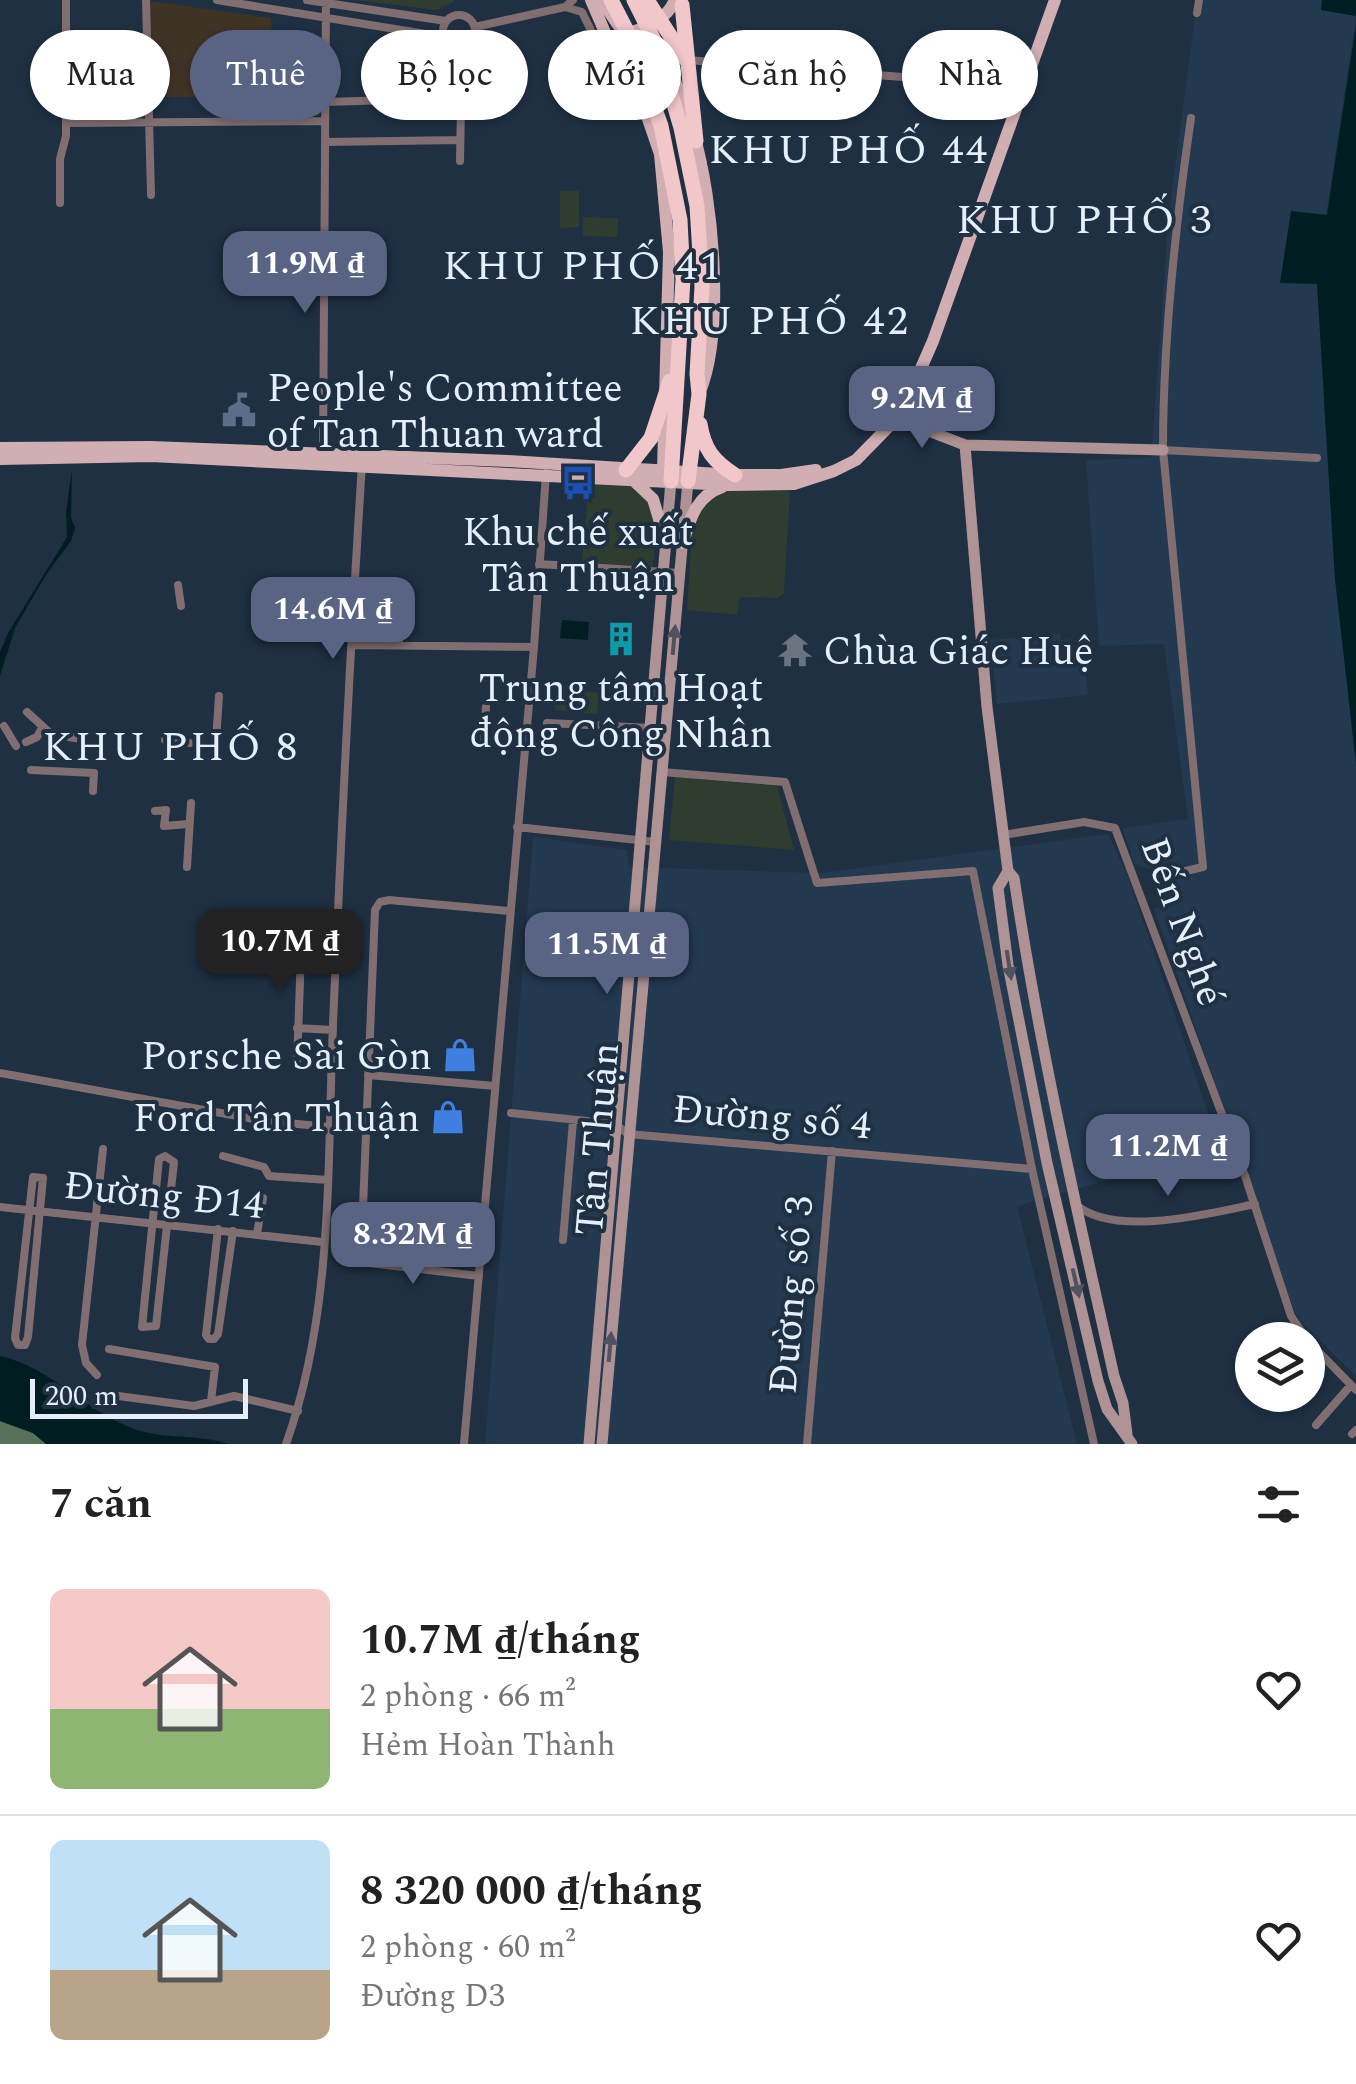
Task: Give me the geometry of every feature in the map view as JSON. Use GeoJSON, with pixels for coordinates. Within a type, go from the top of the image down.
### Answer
{"type":"FeatureCollection","features":[{"type":"Feature","properties":{"kind":"highway"},"geometry":{"type":"LineString","coordinates":[[611,0],[626,30]]}},
{"type":"Feature","properties":{"kind":"highway"},"geometry":{"type":"LineString","coordinates":[[634,0],[663,9],[686,60],[696,141]]}},
{"type":"Feature","properties":{"kind":"highway"},"geometry":{"type":"LineString","coordinates":[[663,9],[686,60]]}},
{"type":"Feature","properties":{"kind":"highway"},"geometry":{"type":"LineString","coordinates":[[653,120],[672,170],[682,252],[669,474]]}},
{"type":"Feature","properties":{"kind":"highway"},"geometry":{"type":"LineString","coordinates":[[679,120],[695,198],[702,286],[697,374],[704,445],[732,480]]}},
{"type":"Feature","properties":{"kind":"highway"},"geometry":{"type":"LineString","coordinates":[[681,128],[696,141]]}},
{"type":"Feature","properties":{"kind":"highway"},"geometry":{"type":"LineString","coordinates":[[660,154],[672,170]]}},
{"type":"Feature","properties":{"kind":"highway"},"geometry":{"type":"LineString","coordinates":[[695,198],[702,181]]}},
{"type":"Feature","properties":{"kind":"highway"},"geometry":{"type":"LineString","coordinates":[[629,474],[651,438],[666,399],[679,345],[669,325]]}},
{"type":"Feature","properties":{"kind":"highway"},"geometry":{"type":"LineString","coordinates":[[688,476],[698,401]]}},
{"type":"Feature","properties":{"kind":"main road"},"geometry":{"type":"LineString","coordinates":[[591,0],[608,30]]}},
{"type":"Feature","properties":{"kind":"main road"},"geometry":{"type":"LineString","coordinates":[[601,0],[625,30]]}},
{"type":"Feature","properties":{"kind":"main road"},"geometry":{"type":"LineString","coordinates":[[1036,30],[1046,0]]}},
{"type":"Feature","properties":{"kind":"main road"},"geometry":{"type":"LineString","coordinates":[[1038,42],[1054,0]]}},
{"type":"Feature","properties":{"kind":"main road"},"geometry":{"type":"LineString","coordinates":[[632,30],[663,9]]}},
{"type":"Feature","properties":{"kind":"main road"},"geometry":{"type":"LineString","coordinates":[[681,95],[696,141],[710,228],[713,288],[707,374],[698,401]]}},
{"type":"Feature","properties":{"kind":"main road"},"geometry":{"type":"LineString","coordinates":[[651,120],[660,154],[670,252],[666,399],[669,474]]}},
{"type":"Feature","properties":{"kind":"main road"},"geometry":{"type":"LineString","coordinates":[[0,458],[151,452],[732,480],[812,472],[862,445],[898,412],[1008,120]]}},
{"type":"Feature","properties":{"kind":"main road"},"geometry":{"type":"LineString","coordinates":[[0,448],[323,454],[363,461]]}},
{"type":"Feature","properties":{"kind":"main road"},"geometry":{"type":"LineString","coordinates":[[629,474],[653,499],[666,542]]}},
{"type":"Feature","properties":{"kind":"main road"},"geometry":{"type":"LineString","coordinates":[[682,543],[700,501],[732,480]]}},
{"type":"Feature","properties":{"kind":"street"},"geometry":{"type":"LineString","coordinates":[[60,203],[60,159],[66,123],[66,0]]}},
{"type":"Feature","properties":{"kind":"street"},"geometry":{"type":"LineString","coordinates":[[146,0],[152,196]]}},
{"type":"Feature","properties":{"kind":"street"},"geometry":{"type":"LineString","coordinates":[[217,0],[400,30]]}},
{"type":"Feature","properties":{"kind":"street"},"geometry":{"type":"LineString","coordinates":[[308,0],[446,21]]}},
{"type":"Feature","properties":{"kind":"street"},"geometry":{"type":"LineString","coordinates":[[475,27],[565,6],[573,0]]}},
{"type":"Feature","properties":{"kind":"street"},"geometry":{"type":"LineString","coordinates":[[1197,13],[1200,0]]}},
{"type":"Feature","properties":{"kind":"street"},"geometry":{"type":"LineString","coordinates":[[324,30],[326,2]]}},
{"type":"Feature","properties":{"kind":"street"},"geometry":{"type":"LineString","coordinates":[[565,6],[582,12],[591,30]]}},
{"type":"Feature","properties":{"kind":"street"},"geometry":{"type":"LineString","coordinates":[[445,30],[446,21],[452,16],[464,16],[475,27]]}},
{"type":"Feature","properties":{"kind":"street"},"geometry":{"type":"LineString","coordinates":[[686,60],[902,77]]}},
{"type":"Feature","properties":{"kind":"street"},"geometry":{"type":"LineString","coordinates":[[1173,874],[1203,868],[1163,450],[1163,385],[1176,216],[1191,118]]}},
{"type":"Feature","properties":{"kind":"street"},"geometry":{"type":"LineString","coordinates":[[460,120],[460,161]]}},
{"type":"Feature","properties":{"kind":"street"},"geometry":{"type":"LineString","coordinates":[[66,123],[325,121],[323,454]]}},
{"type":"Feature","properties":{"kind":"street"},"geometry":{"type":"LineString","coordinates":[[325,142],[460,140]]}},
{"type":"Feature","properties":{"kind":"street"},"geometry":{"type":"LineString","coordinates":[[898,412],[929,432],[965,445],[1318,458]]}},
{"type":"Feature","properties":{"kind":"street"},"geometry":{"type":"LineString","coordinates":[[965,445],[981,653],[1008,871],[1014,878],[1065,1159],[1129,1439]]}},
{"type":"Feature","properties":{"kind":"street"},"geometry":{"type":"LineString","coordinates":[[286,1444],[312,1356],[328,1180],[341,814],[363,461]]}},
{"type":"Feature","properties":{"kind":"street"},"geometry":{"type":"LineString","coordinates":[[464,1444],[546,469]]}},
{"type":"Feature","properties":{"kind":"street","name":"Tân Thuận"},"geometry":{"type":"LineString","coordinates":[[602,1444],[615,1124],[642,841],[669,474]]}},
{"type":"Feature","properties":{"kind":"street","name":"Tân Thuận"},"geometry":{"type":"LineString","coordinates":[[589,1444],[628,1134],[688,476]]}},
{"type":"Feature","properties":{"kind":"street"},"geometry":{"type":"LineString","coordinates":[[539,564],[680,574]]}},
{"type":"Feature","properties":{"kind":"street"},"geometry":{"type":"LineString","coordinates":[[178,585],[181,606]]}},
{"type":"Feature","properties":{"kind":"street"},"geometry":{"type":"LineString","coordinates":[[400,592],[400,645]]}},
{"type":"Feature","properties":{"kind":"street"},"geometry":{"type":"LineString","coordinates":[[352,645],[534,647]]}},
{"type":"Feature","properties":{"kind":"street"},"geometry":{"type":"LineString","coordinates":[[165,740],[214,746],[219,696]]}},
{"type":"Feature","properties":{"kind":"street"},"geometry":{"type":"LineString","coordinates":[[484,743],[486,707]]}},
{"type":"Feature","properties":{"kind":"street"},"geometry":{"type":"LineString","coordinates":[[27,712],[50,734],[80,738]]}},
{"type":"Feature","properties":{"kind":"street"},"geometry":{"type":"LineString","coordinates":[[546,723],[651,728]]}},
{"type":"Feature","properties":{"kind":"street"},"geometry":{"type":"LineString","coordinates":[[4,726],[16,746]]}},
{"type":"Feature","properties":{"kind":"street"},"geometry":{"type":"LineString","coordinates":[[26,742],[37,737],[42,728]]}},
{"type":"Feature","properties":{"kind":"street"},"geometry":{"type":"LineString","coordinates":[[31,770],[94,773],[93,791]]}},
{"type":"Feature","properties":{"kind":"street"},"geometry":{"type":"LineString","coordinates":[[646,784],[662,778],[785,782],[817,882],[973,872],[1032,1169],[1094,1444]]}},
{"type":"Feature","properties":{"kind":"street"},"geometry":{"type":"LineString","coordinates":[[187,866],[190,803]]}},
{"type":"Feature","properties":{"kind":"street"},"geometry":{"type":"LineString","coordinates":[[154,811],[166,810],[164,826],[188,824]]}},
{"type":"Feature","properties":{"kind":"street","name":"Bến Nghé"},"geometry":{"type":"LineString","coordinates":[[1003,835],[1084,822],[1115,828],[1295,1322]]}},
{"type":"Feature","properties":{"kind":"street"},"geometry":{"type":"LineString","coordinates":[[517,827],[656,842]]}},
{"type":"Feature","properties":{"kind":"street"},"geometry":{"type":"LineString","coordinates":[[1008,871],[998,888],[1047,1163],[1098,1381],[1108,1409],[1129,1439]]}},
{"type":"Feature","properties":{"kind":"street"},"geometry":{"type":"LineString","coordinates":[[479,1276],[363,1260],[360,1252],[375,910],[380,902],[388,900],[509,911]]}},
{"type":"Feature","properties":{"kind":"street"},"geometry":{"type":"LineString","coordinates":[[297,1064],[302,925]]}},
{"type":"Feature","properties":{"kind":"street"},"geometry":{"type":"LineString","coordinates":[[297,1028],[333,1030]]}},
{"type":"Feature","properties":{"kind":"street"},"geometry":{"type":"LineString","coordinates":[[1022,1038],[1042,1034]]}},
{"type":"Feature","properties":{"kind":"street"},"geometry":{"type":"LineString","coordinates":[[0,1074],[264,1121],[330,1127]]}},
{"type":"Feature","properties":{"kind":"street"},"geometry":{"type":"LineString","coordinates":[[368,1075],[495,1086]]}},
{"type":"Feature","properties":{"kind":"street","name":"Đường số 4"},"geometry":{"type":"LineString","coordinates":[[511,1114],[573,1126],[615,1124],[628,1134],[1032,1169]]}},
{"type":"Feature","properties":{"kind":"street"},"geometry":{"type":"LineString","coordinates":[[563,1240],[573,1126]]}},
{"type":"Feature","properties":{"kind":"street"},"geometry":{"type":"LineString","coordinates":[[97,1375],[86,1363],[82,1345],[103,1149]]}},
{"type":"Feature","properties":{"kind":"street","name":"Đường số 3"},"geometry":{"type":"LineString","coordinates":[[807,1444],[832,1151]]}},
{"type":"Feature","properties":{"kind":"street"},"geometry":{"type":"LineString","coordinates":[[165,1156],[174,1162],[169,1224],[156,1326],[148,1328],[142,1327],[152,1222],[159,1159],[165,1156]]}},
{"type":"Feature","properties":{"kind":"street"},"geometry":{"type":"LineString","coordinates":[[223,1156],[264,1167],[269,1176],[328,1180]]}},
{"type":"Feature","properties":{"kind":"street"},"geometry":{"type":"LineString","coordinates":[[1047,1163],[1065,1159]]}},
{"type":"Feature","properties":{"kind":"street"},"geometry":{"type":"LineString","coordinates":[[33,1178],[43,1178],[28,1336],[25,1345],[18,1346],[15,1338],[28,1210],[33,1178]]}},
{"type":"Feature","properties":{"kind":"street"},"geometry":{"type":"LineString","coordinates":[[258,1234],[263,1198]]}},
{"type":"Feature","properties":{"kind":"street"},"geometry":{"type":"LineString","coordinates":[[1075,1204],[1094,1218],[1121,1221],[1190,1216],[1254,1204]]}},
{"type":"Feature","properties":{"kind":"street","name":"Đường Đ14"},"geometry":{"type":"LineString","coordinates":[[0,1208],[322,1242]]}},
{"type":"Feature","properties":{"kind":"street"},"geometry":{"type":"LineString","coordinates":[[218,1229],[206,1335],[214,1340],[233,1231]]}},
{"type":"Feature","properties":{"kind":"street"},"geometry":{"type":"LineString","coordinates":[[109,1349],[215,1367],[211,1402]]}},
{"type":"Feature","properties":{"kind":"street","name":"Bến Nghé"},"geometry":{"type":"LineString","coordinates":[[1325,1358],[1354,1388]]}},
{"type":"Feature","properties":{"kind":"street"},"geometry":{"type":"LineString","coordinates":[[1316,1425],[1354,1388]]}},
{"type":"Feature","properties":{"kind":"street"},"geometry":{"type":"LineString","coordinates":[[103,1394],[194,1406],[234,1396],[298,1411]]}},
{"type":"Feature","properties":{"kind":"shaded area"},"geometry":{"type":"Polygon","coordinates":[[[356,0],[454,0],[454,2],[436,10],[356,0]]]}},
{"type":"Feature","properties":{"kind":"shaded area"},"geometry":{"type":"Polygon","coordinates":[[[1203,0],[1322,0],[1321,10],[1356,16],[1326,216],[1281,283],[1317,283],[1335,579],[1356,763],[1356,1376],[1325,1346],[1325,1322],[1301,1322],[1295,1313],[1154,909],[1171,904],[1160,873],[1134,864],[1123,828],[1188,819],[1164,644],[1099,646],[1086,460],[1151,458],[1169,212],[1195,17],[1200,17],[1203,0]]]}},
{"type":"Feature","properties":{"kind":"shaded area"},"geometry":{"type":"Polygon","coordinates":[[[1322,0],[1356,0],[1356,16],[1321,10],[1322,0]]]}},
{"type":"Feature","properties":{"kind":"shaded area"},"geometry":{"type":"Polygon","coordinates":[[[149,1],[271,18],[272,30],[190,30],[190,97],[170,97],[170,30],[150,30],[149,1]]]}},
{"type":"Feature","properties":{"kind":"shaded area"},"geometry":{"type":"Polygon","coordinates":[[[1356,25],[1356,763],[1335,579],[1317,284],[1280,283],[1291,211],[1327,215],[1356,25]]]}},
{"type":"Feature","properties":{"kind":"shaded area"},"geometry":{"type":"Polygon","coordinates":[[[560,191],[579,191],[579,227],[560,228],[560,191]]]}},
{"type":"Feature","properties":{"kind":"shaded area"},"geometry":{"type":"Polygon","coordinates":[[[583,217],[618,218],[617,237],[583,236],[583,217]]]}},
{"type":"Feature","properties":{"kind":"shaded area"},"geometry":{"type":"Polygon","coordinates":[[[72,469],[71,517],[75,528],[71,541],[15,628],[0,676],[0,652],[8,633],[67,537],[72,469]]]}},
{"type":"Feature","properties":{"kind":"shaded area"},"geometry":{"type":"Polygon","coordinates":[[[627,483],[645,491],[655,523],[652,569],[584,565],[589,484],[627,483]]]}},
{"type":"Feature","properties":{"kind":"shaded area"},"geometry":{"type":"Polygon","coordinates":[[[731,489],[790,491],[784,593],[777,598],[740,597],[737,615],[687,610],[692,527],[708,497],[731,489]]]}},
{"type":"Feature","properties":{"kind":"shaded area"},"geometry":{"type":"Polygon","coordinates":[[[562,620],[589,622],[588,640],[560,638],[562,620]]]}},
{"type":"Feature","properties":{"kind":"shaded area"},"geometry":{"type":"Polygon","coordinates":[[[1060,633],[1061,640],[1071,639],[1073,650],[1084,649],[1088,695],[997,704],[990,640],[1060,633]]]}},
{"type":"Feature","properties":{"kind":"shaded area"},"geometry":{"type":"Polygon","coordinates":[[[557,689],[599,693],[597,714],[555,710],[557,689]]]}},
{"type":"Feature","properties":{"kind":"shaded area"},"geometry":{"type":"Polygon","coordinates":[[[675,776],[777,786],[794,850],[669,840],[675,776]]]}},
{"type":"Feature","properties":{"kind":"shaded area"},"geometry":{"type":"Polygon","coordinates":[[[1108,834],[1128,877],[1220,1148],[1017,1206],[1077,1444],[485,1444],[533,837],[627,850],[629,867],[821,873],[1108,834]]]}},
{"type":"Feature","properties":{"kind":"shaded area"},"geometry":{"type":"Polygon","coordinates":[[[0,1356],[34,1369],[129,1427],[228,1444],[46,1444],[33,1433],[0,1421],[0,1356]]]}},
{"type":"Feature","properties":{"kind":"shaded area"},"geometry":{"type":"Polygon","coordinates":[[[0,1421],[33,1433],[46,1444],[0,1444],[0,1421]]]}},
{"type":"Feature","properties":{"kind":"place","name":"People's Committee of Tan Thuan ward"},"geometry":{"type":"Point","coordinates":[239,410]}},
{"type":"Feature","properties":{"kind":"place","name":"Khu chế xuất Tân Thuận"},"geometry":{"type":"Point","coordinates":[578,483]}},
{"type":"Feature","properties":{"kind":"place","name":"Trung tâm Hoạt động Công Nhân"},"geometry":{"type":"Point","coordinates":[621,639]}},
{"type":"Feature","properties":{"kind":"place","name":"Chùa Giác Huệ"},"geometry":{"type":"Point","coordinates":[795,650]}},
{"type":"Feature","properties":{"kind":"place","name":"Porsche Sài Gòn"},"geometry":{"type":"Point","coordinates":[460,1055]}},
{"type":"Feature","properties":{"kind":"place","name":"Ford Tân Thuận"},"geometry":{"type":"Point","coordinates":[448,1117]}},
{"type":"Feature","properties":{"kind":"district","name":"KHU PHỐ 44"},"geometry":{"type":"Point","coordinates":[849,148]}},
{"type":"Feature","properties":{"kind":"district","name":"KHU PHỐ 3"},"geometry":{"type":"Point","coordinates":[1085,218]}},
{"type":"Feature","properties":{"kind":"district","name":"KHU PHỐ 41"},"geometry":{"type":"Point","coordinates":[583,264]}},
{"type":"Feature","properties":{"kind":"district","name":"KHU PHỐ 42"},"geometry":{"type":"Point","coordinates":[770,319]}},
{"type":"Feature","properties":{"kind":"district","name":"KHU PHỐ 8"},"geometry":{"type":"Point","coordinates":[171,745]}}]}
